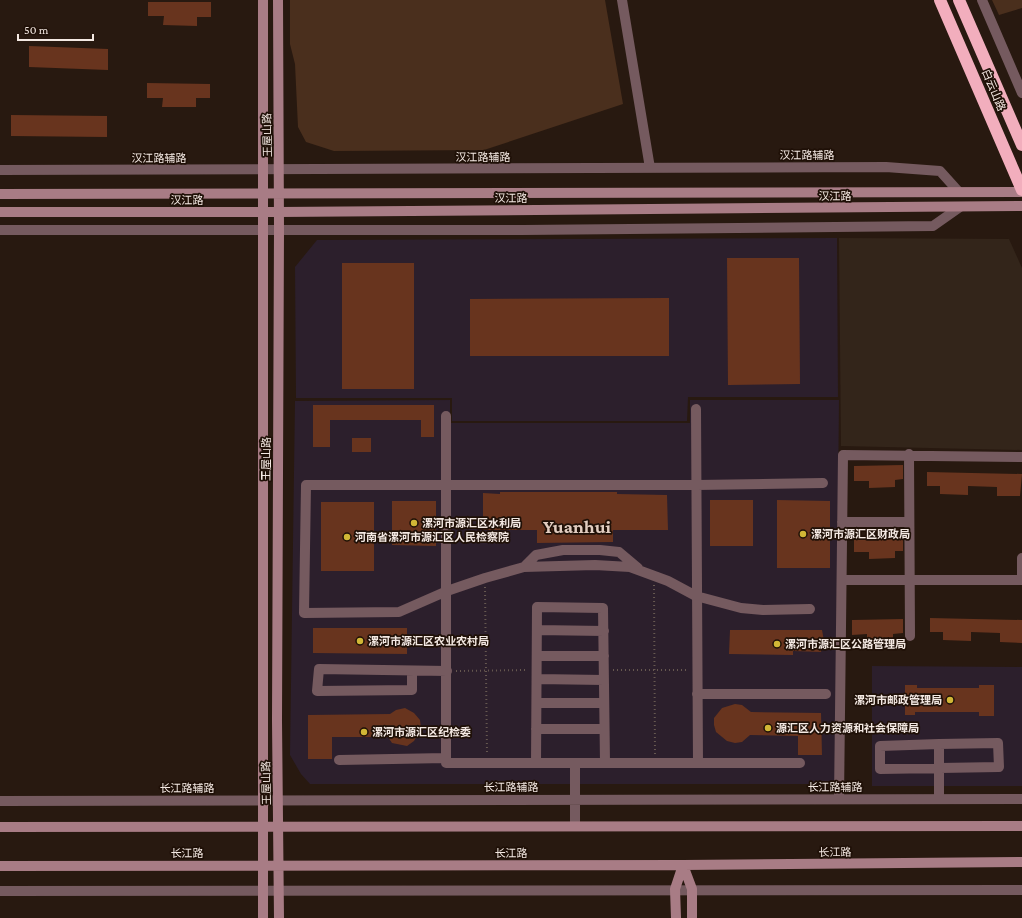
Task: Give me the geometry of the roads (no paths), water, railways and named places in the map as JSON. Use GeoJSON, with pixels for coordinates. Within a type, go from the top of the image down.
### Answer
{"type":"FeatureCollection","features":[{"type":"Feature","properties":{"kind":"highway","name":"白云山路"},"geometry":{"type":"LineString","coordinates":[[940,0],[1022,191]]}},
{"type":"Feature","properties":{"kind":"highway","name":"白云山路"},"geometry":{"type":"LineString","coordinates":[[959,0],[1022,145]]}},
{"type":"Feature","properties":{"kind":"street","name":"王屋山路"},"geometry":{"type":"LineString","coordinates":[[263,0],[263,918]]}},
{"type":"Feature","properties":{"kind":"street","name":"王屋山路"},"geometry":{"type":"LineString","coordinates":[[278,0],[280,170],[279,918]]}},
{"type":"Feature","properties":{"kind":"street"},"geometry":{"type":"LineString","coordinates":[[622,0],[650,168]]}},
{"type":"Feature","properties":{"kind":"street"},"geometry":{"type":"LineString","coordinates":[[982,0],[1022,93]]}},
{"type":"Feature","properties":{"kind":"street","name":"汉江路辅路"},"geometry":{"type":"LineString","coordinates":[[0,170],[886,167],[940,171],[958,191]]}},
{"type":"Feature","properties":{"kind":"street","name":"汉江路"},"geometry":{"type":"LineString","coordinates":[[0,194],[1022,191]]}},
{"type":"Feature","properties":{"kind":"street","name":"汉江路"},"geometry":{"type":"LineString","coordinates":[[0,212],[279,212],[1022,206]]}},
{"type":"Feature","properties":{"kind":"street"},"geometry":{"type":"LineString","coordinates":[[0,230],[523,230],[932,226],[960,207]]}},
{"type":"Feature","properties":{"kind":"street"},"geometry":{"type":"LineString","coordinates":[[696,409],[698,764]]}},
{"type":"Feature","properties":{"kind":"street"},"geometry":{"type":"LineString","coordinates":[[446,416],[446,763],[800,763]]}},
{"type":"Feature","properties":{"kind":"street"},"geometry":{"type":"LineString","coordinates":[[909,454],[910,636]]}},
{"type":"Feature","properties":{"kind":"street"},"geometry":{"type":"LineString","coordinates":[[839,799],[843,455],[909,454],[1022,457]]}},
{"type":"Feature","properties":{"kind":"street"},"geometry":{"type":"LineString","coordinates":[[810,609],[763,610],[742,608],[696,596],[668,581],[630,567],[595,565],[524,567],[485,578],[399,612],[304,613],[306,485],[696,485],[823,483]]}},
{"type":"Feature","properties":{"kind":"street"},"geometry":{"type":"LineString","coordinates":[[842,522],[909,522]]}},
{"type":"Feature","properties":{"kind":"street"},"geometry":{"type":"LineString","coordinates":[[524,567],[536,555],[563,550],[600,550],[619,552],[642,572]]}},
{"type":"Feature","properties":{"kind":"street"},"geometry":{"type":"LineString","coordinates":[[842,580],[1022,580],[1022,558]]}},
{"type":"Feature","properties":{"kind":"street"},"geometry":{"type":"LineString","coordinates":[[536,763],[537,607],[604,608],[605,763]]}},
{"type":"Feature","properties":{"kind":"street"},"geometry":{"type":"LineString","coordinates":[[537,630],[604,631]]}},
{"type":"Feature","properties":{"kind":"street"},"geometry":{"type":"LineString","coordinates":[[537,656],[604,656]]}},
{"type":"Feature","properties":{"kind":"street"},"geometry":{"type":"LineString","coordinates":[[412,671],[412,690],[317,691],[319,669],[447,671]]}},
{"type":"Feature","properties":{"kind":"street"},"geometry":{"type":"LineString","coordinates":[[537,675],[604,675]]}},
{"type":"Feature","properties":{"kind":"street"},"geometry":{"type":"LineString","coordinates":[[697,694],[826,694]]}},
{"type":"Feature","properties":{"kind":"street"},"geometry":{"type":"LineString","coordinates":[[537,703],[604,703]]}},
{"type":"Feature","properties":{"kind":"street"},"geometry":{"type":"LineString","coordinates":[[536,729],[604,729]]}},
{"type":"Feature","properties":{"kind":"street"},"geometry":{"type":"LineString","coordinates":[[998,743],[999,767],[880,769],[880,746],[939,744],[998,743]]}},
{"type":"Feature","properties":{"kind":"street"},"geometry":{"type":"LineString","coordinates":[[939,744],[939,798]]}},
{"type":"Feature","properties":{"kind":"street"},"geometry":{"type":"LineString","coordinates":[[339,760],[446,758]]}},
{"type":"Feature","properties":{"kind":"street"},"geometry":{"type":"LineString","coordinates":[[575,763],[575,826]]}},
{"type":"Feature","properties":{"kind":"street","name":"长江路辅路"},"geometry":{"type":"LineString","coordinates":[[0,801],[1022,799]]}},
{"type":"Feature","properties":{"kind":"street"},"geometry":{"type":"LineString","coordinates":[[0,827],[1022,826]]}},
{"type":"Feature","properties":{"kind":"street","name":"长江路"},"geometry":{"type":"LineString","coordinates":[[0,866],[264,864],[683,865],[1022,862]]}},
{"type":"Feature","properties":{"kind":"street"},"geometry":{"type":"LineString","coordinates":[[676,918],[675,889],[683,865]]}},
{"type":"Feature","properties":{"kind":"street"},"geometry":{"type":"LineString","coordinates":[[683,865],[692,889],[692,918]]}},
{"type":"Feature","properties":{"kind":"street"},"geometry":{"type":"LineString","coordinates":[[0,891],[264,889],[1022,890]]}},
{"type":"Feature","properties":{"kind":"place","name":"漯河市源汇区水利局"},"geometry":{"type":"Point","coordinates":[414,523]}},
{"type":"Feature","properties":{"kind":"place","name":"漯河市源汇区财政局"},"geometry":{"type":"Point","coordinates":[803,534]}},
{"type":"Feature","properties":{"kind":"place","name":"河南省漯河市源汇区人民检察院"},"geometry":{"type":"Point","coordinates":[347,537]}},
{"type":"Feature","properties":{"kind":"place","name":"漯河市源汇区农业农村局"},"geometry":{"type":"Point","coordinates":[360,641]}},
{"type":"Feature","properties":{"kind":"place","name":"漯河市源汇区公路管理局"},"geometry":{"type":"Point","coordinates":[777,644]}},
{"type":"Feature","properties":{"kind":"place","name":"漯河市邮政管理局"},"geometry":{"type":"Point","coordinates":[950,700]}},
{"type":"Feature","properties":{"kind":"place","name":"源汇区人力资源和社会保障局"},"geometry":{"type":"Point","coordinates":[768,728]}},
{"type":"Feature","properties":{"kind":"place","name":"漯河市源汇区纪检委"},"geometry":{"type":"Point","coordinates":[364,732]}},
{"type":"Feature","properties":{"kind":"district","name":"Yuanhui"},"geometry":{"type":"Point","coordinates":[577,526]}}]}
